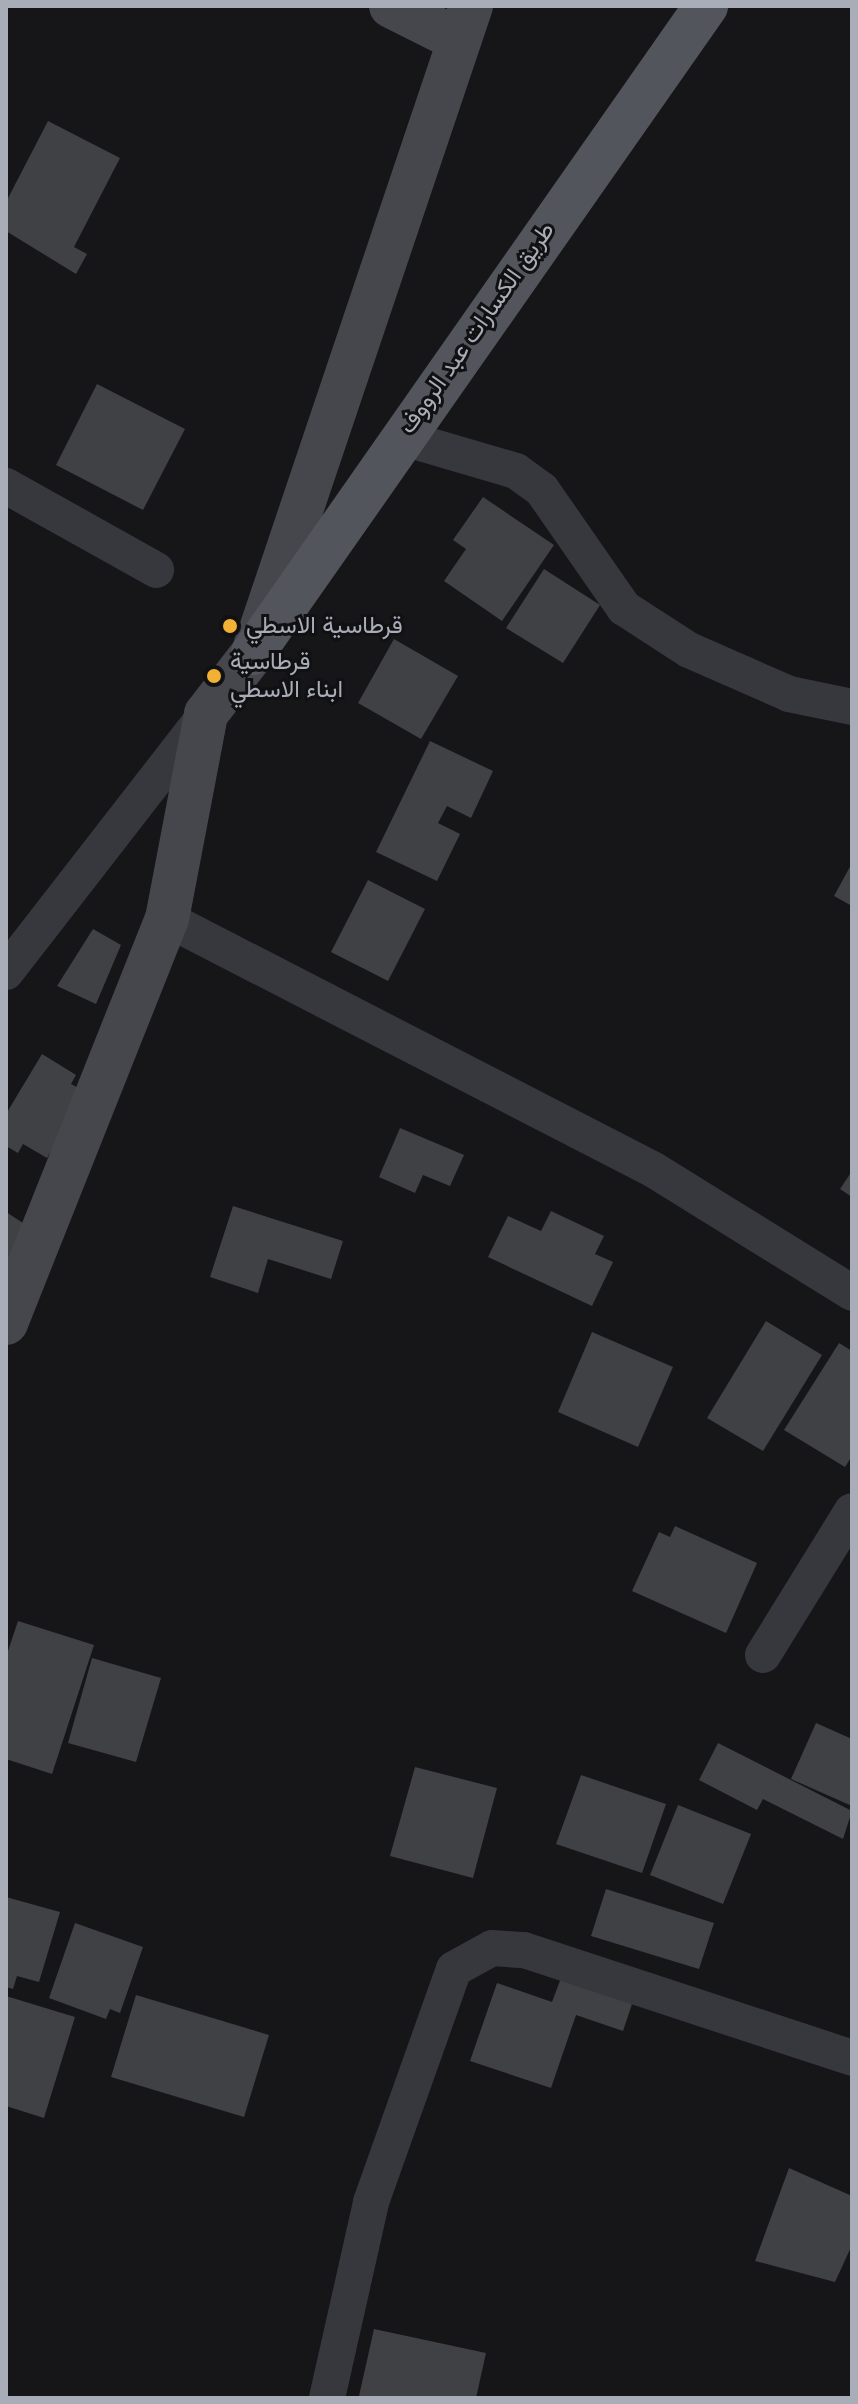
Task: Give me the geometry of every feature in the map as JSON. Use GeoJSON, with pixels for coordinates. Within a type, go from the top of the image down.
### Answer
{"type":"FeatureCollection","features":[{"type":"Feature","properties":{"kind":"main road"},"geometry":{"type":"LineString","coordinates":[[6,1323],[167,919],[206,714],[253,653],[465,23],[391,6]]}},
{"type":"Feature","properties":{"kind":"main road","name":"طريق الكسارات عبد الرووف"},"geometry":{"type":"LineString","coordinates":[[253,653],[400,437],[706,6]]}},
{"type":"Feature","properties":{"kind":"street"},"geometry":{"type":"LineString","coordinates":[[400,437],[516,471],[542,490],[624,608],[689,650],[789,694],[852,707]]}},
{"type":"Feature","properties":{"kind":"street"},"geometry":{"type":"LineString","coordinates":[[6,486],[156,570]]}},
{"type":"Feature","properties":{"kind":"street"},"geometry":{"type":"LineString","coordinates":[[13,949],[206,714]]}},
{"type":"Feature","properties":{"kind":"street"},"geometry":{"type":"LineString","coordinates":[[167,919],[654,1170],[852,1293]]}},
{"type":"Feature","properties":{"kind":"street"},"geometry":{"type":"LineString","coordinates":[[763,1655],[852,1511]]}},
{"type":"Feature","properties":{"kind":"street"},"geometry":{"type":"LineString","coordinates":[[327,2398],[371,2202],[454,1969],[492,1948],[524,1950],[852,2058]]}},
{"type":"Feature","properties":{"kind":"building"},"geometry":{"type":"Polygon","coordinates":[[[48,121],[120,158],[74,247],[87,254],[76,274],[6,231],[6,202],[48,121]]]}},
{"type":"Feature","properties":{"kind":"building"},"geometry":{"type":"Polygon","coordinates":[[[97,384],[185,429],[143,510],[56,465],[97,384]]]}},
{"type":"Feature","properties":{"kind":"building"},"geometry":{"type":"Polygon","coordinates":[[[483,497],[554,545],[502,621],[444,581],[466,549],[453,540],[483,497]]]}},
{"type":"Feature","properties":{"kind":"building"},"geometry":{"type":"Polygon","coordinates":[[[544,569],[600,605],[563,663],[506,628],[544,569]]]}},
{"type":"Feature","properties":{"kind":"building"},"geometry":{"type":"Polygon","coordinates":[[[394,639],[458,676],[421,739],[358,703],[394,639]]]}},
{"type":"Feature","properties":{"kind":"building"},"geometry":{"type":"Polygon","coordinates":[[[430,741],[493,771],[471,818],[447,806],[438,823],[460,834],[437,881],[376,852],[430,741]]]}},
{"type":"Feature","properties":{"kind":"building"},"geometry":{"type":"Polygon","coordinates":[[[852,863],[852,906],[834,896],[852,863]]]}},
{"type":"Feature","properties":{"kind":"building"},"geometry":{"type":"Polygon","coordinates":[[[368,880],[425,909],[388,981],[331,952],[368,880]]]}},
{"type":"Feature","properties":{"kind":"building"},"geometry":{"type":"Polygon","coordinates":[[[93,929],[121,945],[96,1004],[57,986],[93,929]]]}},
{"type":"Feature","properties":{"kind":"building"},"geometry":{"type":"Polygon","coordinates":[[[42,1054],[76,1075],[71,1084],[86,1092],[47,1158],[23,1144],[18,1153],[6,1146],[6,1114],[42,1054]]]}},
{"type":"Feature","properties":{"kind":"building"},"geometry":{"type":"Polygon","coordinates":[[[400,1128],[464,1155],[450,1186],[423,1175],[415,1193],[379,1177],[400,1128]]]}},
{"type":"Feature","properties":{"kind":"building"},"geometry":{"type":"Polygon","coordinates":[[[852,1171],[852,1197],[840,1189],[852,1171]]]}},
{"type":"Feature","properties":{"kind":"building"},"geometry":{"type":"Polygon","coordinates":[[[233,1206],[343,1241],[331,1279],[268,1259],[258,1293],[210,1277],[233,1206]]]}},
{"type":"Feature","properties":{"kind":"building"},"geometry":{"type":"Polygon","coordinates":[[[551,1211],[604,1236],[595,1254],[613,1262],[592,1306],[488,1257],[508,1216],[541,1231],[551,1211]]]}},
{"type":"Feature","properties":{"kind":"building"},"geometry":{"type":"Polygon","coordinates":[[[6,1212],[34,1230],[6,1298],[6,1212]]]}},
{"type":"Feature","properties":{"kind":"building"},"geometry":{"type":"Polygon","coordinates":[[[766,1321],[822,1355],[763,1451],[707,1418],[766,1321]]]}},
{"type":"Feature","properties":{"kind":"building"},"geometry":{"type":"Polygon","coordinates":[[[592,1332],[673,1367],[638,1447],[558,1412],[592,1332]]]}},
{"type":"Feature","properties":{"kind":"building"},"geometry":{"type":"Polygon","coordinates":[[[839,1343],[852,1351],[852,1456],[845,1467],[784,1430],[839,1343]]]}},
{"type":"Feature","properties":{"kind":"building"},"geometry":{"type":"Polygon","coordinates":[[[675,1526],[757,1563],[726,1633],[632,1591],[659,1532],[670,1537],[675,1526]]]}},
{"type":"Feature","properties":{"kind":"building"},"geometry":{"type":"Polygon","coordinates":[[[18,1621],[94,1645],[52,1774],[6,1759],[6,1657],[18,1621]]]}},
{"type":"Feature","properties":{"kind":"building"},"geometry":{"type":"Polygon","coordinates":[[[92,1658],[161,1678],[136,1762],[68,1743],[92,1658]]]}},
{"type":"Feature","properties":{"kind":"building"},"geometry":{"type":"Polygon","coordinates":[[[816,1723],[852,1739],[852,1806],[791,1779],[816,1723]]]}},
{"type":"Feature","properties":{"kind":"building"},"geometry":{"type":"Polygon","coordinates":[[[718,1743],[852,1811],[843,1839],[763,1799],[757,1810],[699,1780],[718,1743]]]}},
{"type":"Feature","properties":{"kind":"building"},"geometry":{"type":"Polygon","coordinates":[[[415,1767],[497,1788],[473,1878],[390,1856],[415,1767]]]}},
{"type":"Feature","properties":{"kind":"building"},"geometry":{"type":"Polygon","coordinates":[[[581,1775],[666,1804],[642,1873],[556,1844],[581,1775]]]}},
{"type":"Feature","properties":{"kind":"building"},"geometry":{"type":"Polygon","coordinates":[[[678,1805],[751,1834],[723,1904],[650,1875],[678,1805]]]}},
{"type":"Feature","properties":{"kind":"building"},"geometry":{"type":"Polygon","coordinates":[[[606,1889],[714,1923],[699,1969],[591,1936],[606,1889]]]}},
{"type":"Feature","properties":{"kind":"building"},"geometry":{"type":"Polygon","coordinates":[[[6,1897],[60,1912],[39,1982],[17,1976],[13,1989],[6,1987],[6,1897]]]}},
{"type":"Feature","properties":{"kind":"building"},"geometry":{"type":"Polygon","coordinates":[[[75,1923],[143,1947],[120,2013],[110,2009],[106,2019],[49,1998],[75,1923]]]}},
{"type":"Feature","properties":{"kind":"building"},"geometry":{"type":"Polygon","coordinates":[[[567,1962],[638,1986],[623,2031],[576,2015],[551,2088],[470,2061],[497,1983],[552,2002],[567,1962]]]}},
{"type":"Feature","properties":{"kind":"building"},"geometry":{"type":"Polygon","coordinates":[[[136,1995],[269,2035],[244,2117],[111,2077],[136,1995]]]}},
{"type":"Feature","properties":{"kind":"building"},"geometry":{"type":"Polygon","coordinates":[[[6,1996],[75,2017],[44,2118],[6,2106],[6,1996]]]}},
{"type":"Feature","properties":{"kind":"building"},"geometry":{"type":"Polygon","coordinates":[[[789,2168],[852,2196],[852,2245],[835,2282],[755,2261],[789,2168]]]}},
{"type":"Feature","properties":{"kind":"building"},"geometry":{"type":"Polygon","coordinates":[[[374,2329],[486,2353],[476,2398],[359,2396],[374,2329]]]}},
{"type":"Feature","properties":{"kind":"place","name":"قرطاسية الاسطي"},"geometry":{"type":"Point","coordinates":[230,626]}},
{"type":"Feature","properties":{"kind":"place","name":"قرطاسية ابناء الاسطي"},"geometry":{"type":"Point","coordinates":[214,676]}}]}
